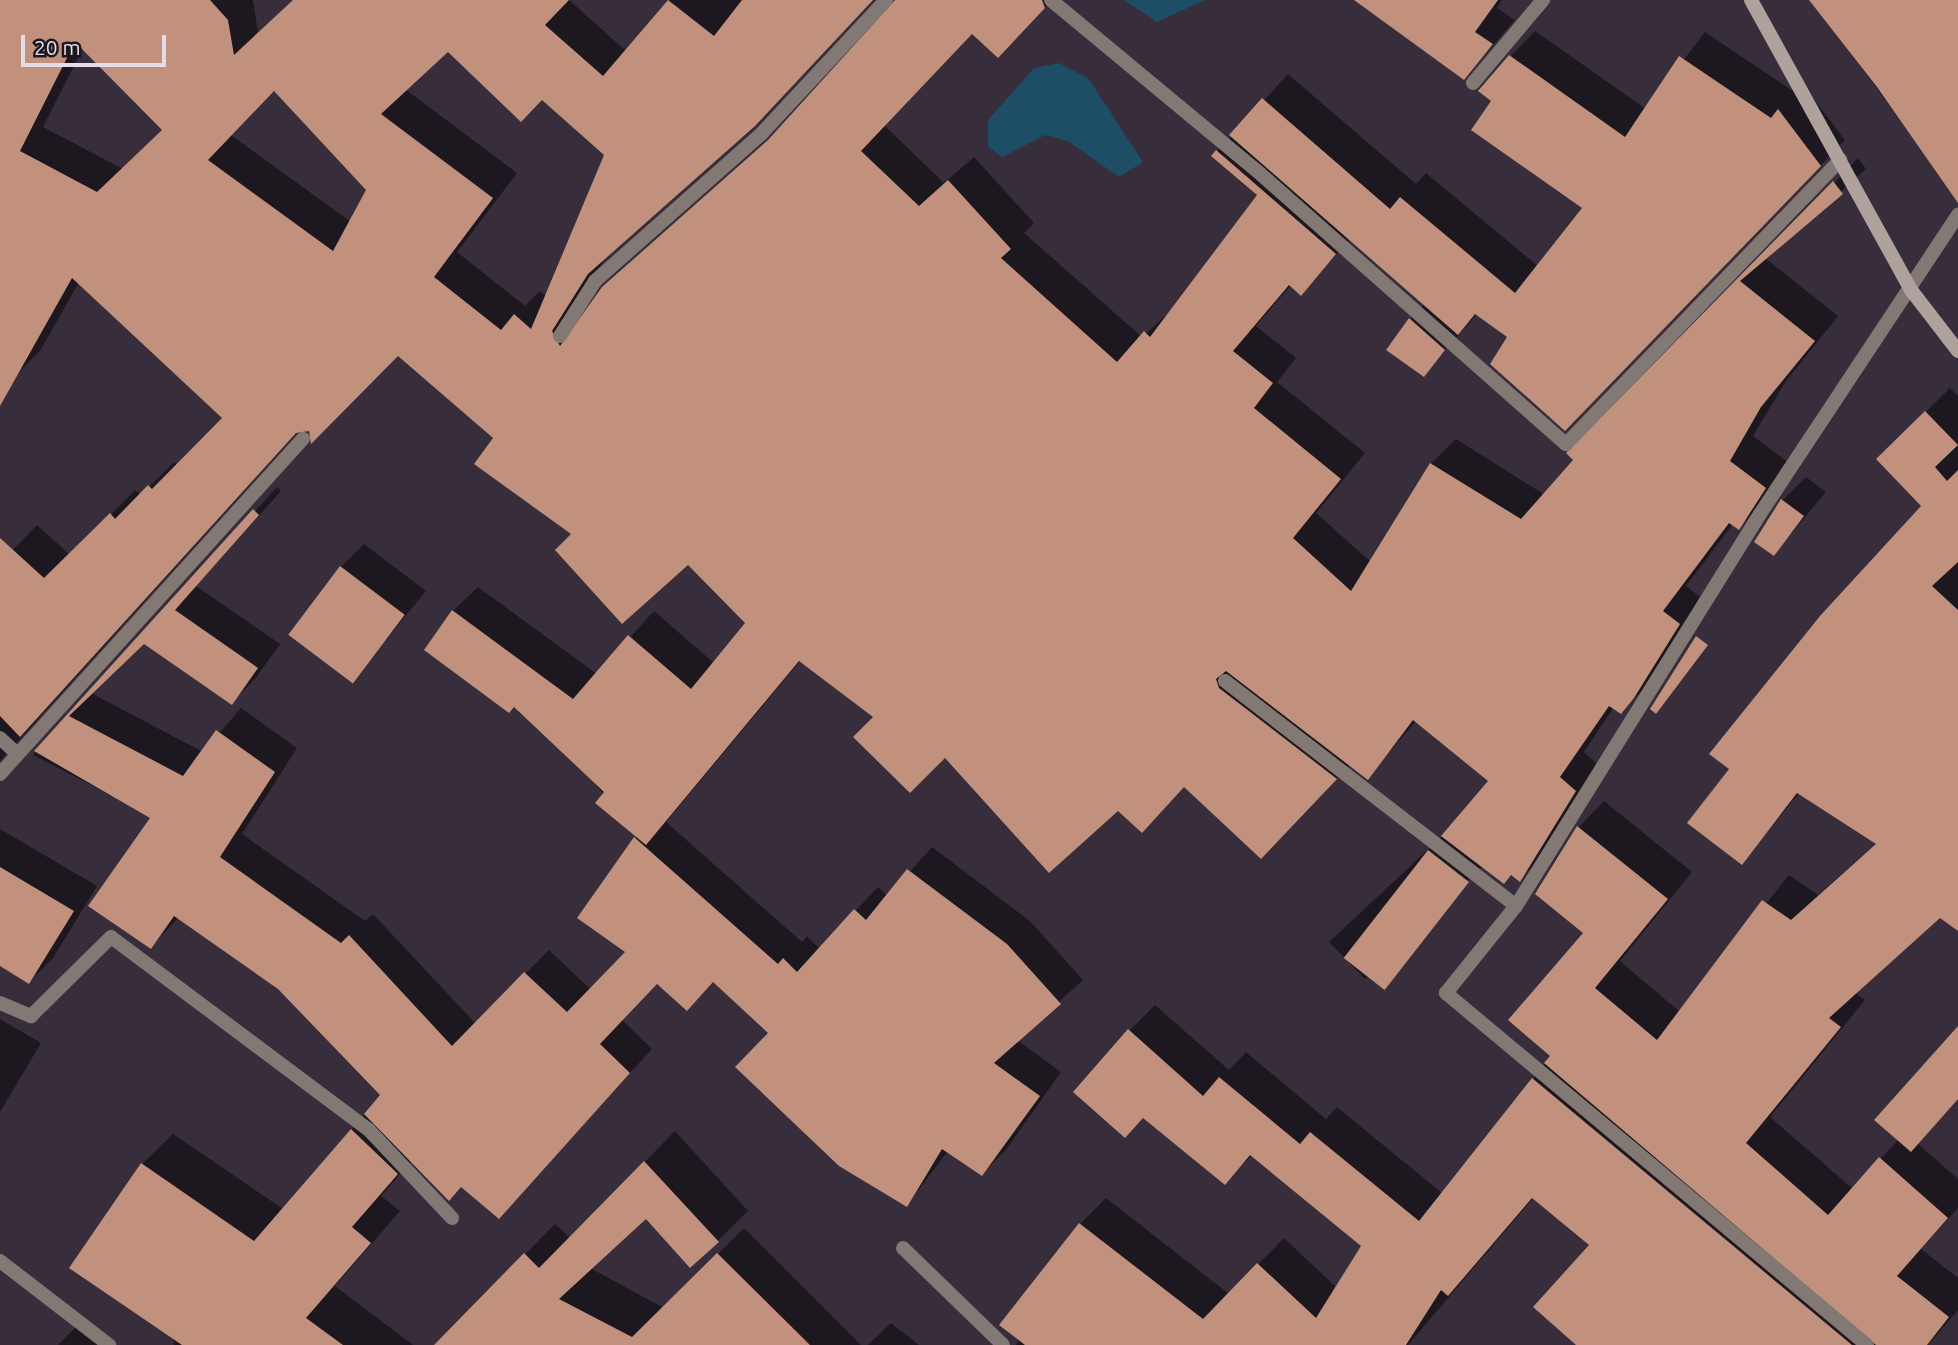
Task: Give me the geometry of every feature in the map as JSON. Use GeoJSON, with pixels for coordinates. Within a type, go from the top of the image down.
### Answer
{"type":"FeatureCollection","features":[{"type":"Feature","properties":{"kind":"main road"},"geometry":{"type":"LineString","coordinates":[[1751,0],[1911,290],[1958,351]]}},
{"type":"Feature","properties":{"kind":"street"},"geometry":{"type":"LineString","coordinates":[[559,336],[595,281],[762,133],[886,0]]}},
{"type":"Feature","properties":{"kind":"street"},"geometry":{"type":"LineString","coordinates":[[1051,0],[1256,170],[1566,444],[1839,160]]}},
{"type":"Feature","properties":{"kind":"street"},"geometry":{"type":"LineString","coordinates":[[1473,83],[1543,0]]}},
{"type":"Feature","properties":{"kind":"street"},"geometry":{"type":"LineString","coordinates":[[1867,1345],[1446,993],[1516,906],[1760,514],[1911,290],[1958,215]]}},
{"type":"Feature","properties":{"kind":"street"},"geometry":{"type":"LineString","coordinates":[[0,774],[303,439]]}},
{"type":"Feature","properties":{"kind":"street"},"geometry":{"type":"LineString","coordinates":[[1225,681],[1516,906]]}},
{"type":"Feature","properties":{"kind":"street"},"geometry":{"type":"LineString","coordinates":[[0,738],[17,754]]}},
{"type":"Feature","properties":{"kind":"street"},"geometry":{"type":"LineString","coordinates":[[0,1003],[31,1016],[111,937],[369,1130],[452,1218]]}},
{"type":"Feature","properties":{"kind":"street"},"geometry":{"type":"LineString","coordinates":[[903,1248],[1003,1345]]}},
{"type":"Feature","properties":{"kind":"street"},"geometry":{"type":"LineString","coordinates":[[0,1261],[109,1345]]}},
{"type":"Feature","properties":{"kind":"water"},"geometry":{"type":"Polygon","coordinates":[[[1124,0],[1205,0],[1157,22],[1124,0]]]}},
{"type":"Feature","properties":{"kind":"water"},"geometry":{"type":"Polygon","coordinates":[[[1059,63],[1088,78],[1143,162],[1119,177],[1068,141],[1045,135],[1002,157],[988,147],[988,120],[1034,68],[1059,63]]]}},
{"type":"Feature","properties":{"kind":"building"},"geometry":{"type":"Polygon","coordinates":[[[0,0],[210,0],[228,20],[234,55],[293,0],[569,0],[545,25],[603,76],[668,0],[714,36],[742,0],[873,0],[755,126],[588,274],[552,331],[560,346],[602,287],[768,140],[895,0],[1042,0],[1045,8],[998,58],[972,34],[861,151],[919,206],[948,180],[1011,249],[1001,258],[1117,362],[1144,331],[1150,337],[1257,195],[1211,156],[1216,150],[1336,254],[1301,296],[1289,285],[1233,351],[1273,383],[1254,408],[1341,479],[1293,538],[1351,591],[1430,463],[1521,519],[1573,460],[1566,453],[1833,181],[1843,194],[1740,281],[1815,341],[1761,407],[1730,461],[1766,488],[1739,530],[1729,523],[1663,611],[1680,624],[1634,698],[1621,714],[1609,706],[1560,777],[1576,791],[1520,882],[1511,875],[1504,884],[1441,836],[1488,781],[1413,720],[1368,780],[1226,671],[1216,679],[1219,688],[1337,779],[1261,859],[1184,787],[1142,833],[1118,811],[1049,873],[945,758],[910,793],[853,737],[873,717],[799,661],[646,845],[595,803],[604,792],[514,707],[509,713],[424,650],[452,610],[573,699],[628,635],[691,689],[745,623],[688,565],[622,624],[555,550],[571,534],[474,464],[493,438],[398,356],[311,444],[309,431],[296,433],[20,737],[0,716],[0,538],[44,578],[110,513],[115,519],[148,485],[152,489],[222,418],[72,278],[0,406],[0,0]],[[75,42],[20,151],[97,192],[162,130],[75,42]],[[448,52],[381,114],[493,198],[434,277],[501,330],[514,314],[531,329],[604,155],[542,100],[521,122],[448,52]],[[274,91],[208,160],[333,251],[366,190],[274,91]]]}},
{"type":"Feature","properties":{"kind":"building"},"geometry":{"type":"Polygon","coordinates":[[[1354,0],[1498,0],[1475,32],[1493,44],[1464,80],[1354,0]]]}},
{"type":"Feature","properties":{"kind":"building"},"geometry":{"type":"Polygon","coordinates":[[[1809,0],[1958,0],[1958,203],[1877,87],[1809,0]]]}},
{"type":"Feature","properties":{"kind":"building"},"geometry":{"type":"Polygon","coordinates":[[[1509,55],[1625,137],[1679,56],[1771,118],[1778,109],[1821,166],[1565,431],[1490,364],[1507,337],[1475,314],[1458,335],[1229,135],[1262,98],[1390,209],[1400,197],[1515,293],[1582,208],[1471,130],[1491,101],[1478,91],[1509,55]]]}},
{"type":"Feature","properties":{"kind":"building"},"geometry":{"type":"Polygon","coordinates":[[[1409,318],[1445,350],[1424,377],[1386,350],[1409,318]]]}},
{"type":"Feature","properties":{"kind":"building"},"geometry":{"type":"Polygon","coordinates":[[[1925,411],[1958,445],[1935,467],[1947,481],[1958,470],[1958,562],[1932,586],[1958,610],[1958,931],[1940,918],[1829,1018],[1841,1027],[1746,1143],[1828,1215],[1879,1157],[1948,1218],[1897,1276],[1949,1317],[1927,1345],[1876,1345],[1544,1063],[1550,1056],[1508,1020],[1583,933],[1535,894],[1577,826],[1668,899],[1595,988],[1657,1040],[1762,900],[1791,920],[1876,844],[1797,793],[1742,865],[1687,823],[1729,769],[1709,754],[1820,616],[1921,506],[1876,459],[1925,411]]]}},
{"type":"Feature","properties":{"kind":"building"},"geometry":{"type":"Polygon","coordinates":[[[1781,499],[1804,516],[1774,556],[1754,542],[1781,499]]]}},
{"type":"Feature","properties":{"kind":"building"},"geometry":{"type":"Polygon","coordinates":[[[253,509],[259,515],[175,610],[258,668],[232,705],[144,644],[69,716],[183,776],[216,730],[275,772],[220,857],[341,943],[349,935],[452,1046],[524,972],[567,1012],[625,952],[577,918],[634,837],[778,964],[783,958],[797,972],[854,909],[866,920],[907,869],[1007,944],[1061,1004],[994,1063],[1040,1096],[982,1176],[942,1149],[907,1207],[839,1166],[735,1067],[768,1033],[713,982],[687,1011],[657,984],[600,1044],[630,1073],[499,1219],[461,1187],[449,1201],[364,1114],[380,1095],[278,989],[174,916],[151,949],[88,906],[150,818],[34,751],[253,509]]]}},
{"type":"Feature","properties":{"kind":"building"},"geometry":{"type":"Polygon","coordinates":[[[340,566],[405,615],[353,683],[288,635],[340,566]]]}},
{"type":"Feature","properties":{"kind":"building"},"geometry":{"type":"Polygon","coordinates":[[[1696,636],[1708,645],[1656,714],[1650,709],[1696,636]]]}},
{"type":"Feature","properties":{"kind":"building"},"geometry":{"type":"Polygon","coordinates":[[[1428,850],[1469,882],[1385,990],[1344,958],[1428,850]]]}},
{"type":"Feature","properties":{"kind":"building"},"geometry":{"type":"Polygon","coordinates":[[[0,867],[74,911],[29,984],[0,966],[0,867]]]}},
{"type":"Feature","properties":{"kind":"building"},"geometry":{"type":"Polygon","coordinates":[[[1958,1026],[1958,1099],[1911,1152],[1874,1120],[1958,1026]]]}},
{"type":"Feature","properties":{"kind":"building"},"geometry":{"type":"Polygon","coordinates":[[[1128,1029],[1203,1096],[1219,1077],[1300,1144],[1310,1132],[1419,1221],[1532,1078],[1852,1345],[1576,1345],[1533,1307],[1589,1245],[1532,1198],[1448,1296],[1441,1290],[1406,1345],[1025,1345],[999,1325],[1079,1223],[1203,1319],[1257,1263],[1316,1318],[1361,1246],[1250,1155],[1225,1185],[1143,1118],[1125,1138],[1073,1092],[1128,1029]]]}},
{"type":"Feature","properties":{"kind":"building"},"geometry":{"type":"Polygon","coordinates":[[[351,1129],[398,1174],[352,1227],[371,1243],[306,1318],[343,1345],[182,1345],[69,1268],[141,1163],[254,1241],[351,1129]]]}},
{"type":"Feature","properties":{"kind":"building"},"geometry":{"type":"Polygon","coordinates":[[[644,1161],[719,1242],[690,1268],[646,1219],[559,1299],[632,1337],[717,1253],[810,1345],[434,1345],[524,1253],[539,1268],[644,1161]]]}}]}
